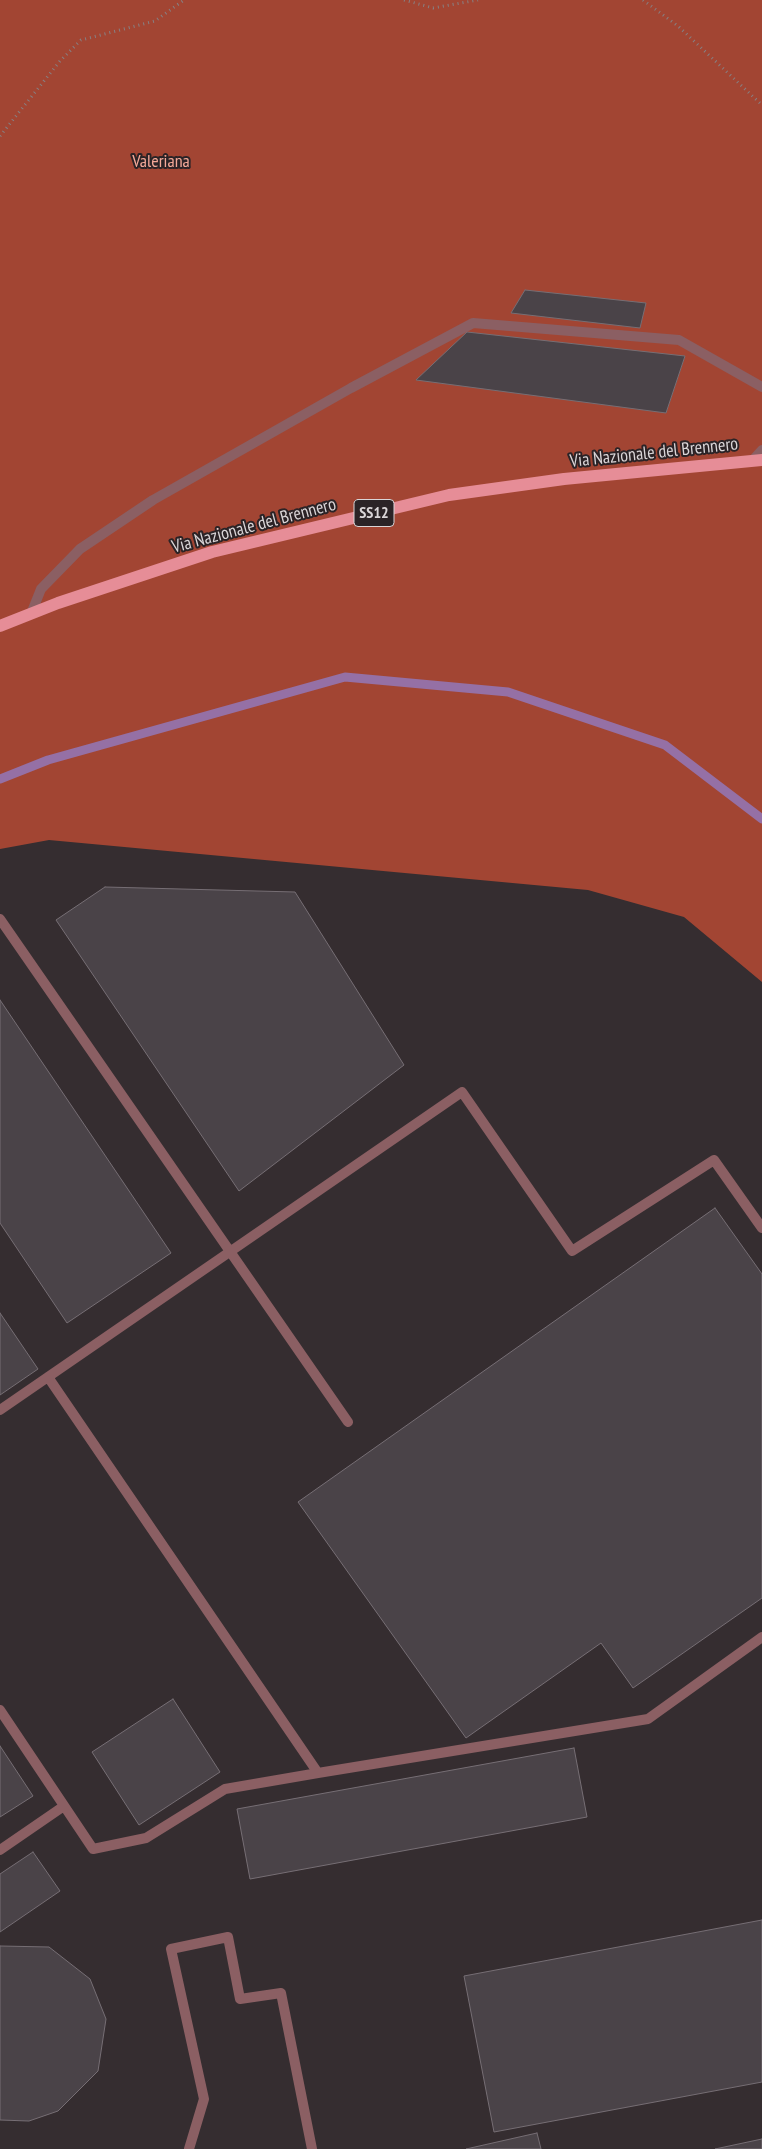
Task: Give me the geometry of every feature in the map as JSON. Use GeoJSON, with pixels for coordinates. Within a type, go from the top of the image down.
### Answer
{"type":"FeatureCollection","features":[{"type":"Feature","properties":{"kind":"main road","name":"Via Nazionale del Brennero"},"geometry":{"type":"LineString","coordinates":[[0,626],[58,603],[212,552],[449,495],[564,480],[757,460]]}},
{"type":"Feature","properties":{"kind":"lane"},"geometry":{"type":"LineString","coordinates":[[31,614],[41,589],[80,549],[153,500],[351,388],[474,323],[679,340],[762,387]]}},
{"type":"Feature","properties":{"kind":"lane"},"geometry":{"type":"LineString","coordinates":[[757,460],[762,450]]}},
{"type":"Feature","properties":{"kind":"lane"},"geometry":{"type":"LineString","coordinates":[[0,919],[348,1422]]}},
{"type":"Feature","properties":{"kind":"lane"},"geometry":{"type":"LineString","coordinates":[[0,1410],[462,1092],[572,1251],[714,1160],[762,1228]]}},
{"type":"Feature","properties":{"kind":"lane"},"geometry":{"type":"LineString","coordinates":[[48,1376],[318,1773]]}},
{"type":"Feature","properties":{"kind":"lane"},"geometry":{"type":"LineString","coordinates":[[0,1710],[93,1848],[146,1838],[225,1789],[648,1719],[762,1637]]}},
{"type":"Feature","properties":{"kind":"lane"},"geometry":{"type":"LineString","coordinates":[[0,1850],[64,1806]]}},
{"type":"Feature","properties":{"kind":"lane"},"geometry":{"type":"LineString","coordinates":[[189,2149],[204,2100],[171,1949],[228,1937],[240,1999],[281,1993],[312,2149]]}},
{"type":"Feature","properties":{"kind":"path"},"geometry":{"type":"LineString","coordinates":[[0,136],[60,62],[81,40],[155,21],[184,0]]}},
{"type":"Feature","properties":{"kind":"path"},"geometry":{"type":"LineString","coordinates":[[404,0],[433,8],[478,0]]}},
{"type":"Feature","properties":{"kind":"path"},"geometry":{"type":"LineString","coordinates":[[643,0],[678,26],[762,105]]}},
{"type":"Feature","properties":{"kind":"green space","name":"Valeriana"},"geometry":{"type":"Polygon","coordinates":[[[0,0],[762,0],[762,982],[684,917],[588,890],[49,840],[0,849],[0,0]]]}},
{"type":"Feature","properties":{"kind":"building"},"geometry":{"type":"Polygon","coordinates":[[[525,290],[646,303],[640,328],[511,313],[525,290]]]}},
{"type":"Feature","properties":{"kind":"building"},"geometry":{"type":"Polygon","coordinates":[[[467,332],[685,356],[666,413],[416,380],[467,332]]]}},
{"type":"Feature","properties":{"kind":"building"},"geometry":{"type":"Polygon","coordinates":[[[105,887],[295,892],[404,1065],[239,1191],[56,920],[105,887]]]}},
{"type":"Feature","properties":{"kind":"building"},"geometry":{"type":"Polygon","coordinates":[[[0,1000],[171,1253],[67,1323],[0,1223],[0,1000]]]}},
{"type":"Feature","properties":{"kind":"building"},"geometry":{"type":"Polygon","coordinates":[[[715,1208],[762,1274],[762,1598],[633,1688],[601,1643],[466,1738],[298,1502],[715,1208]]]}},
{"type":"Feature","properties":{"kind":"building"},"geometry":{"type":"Polygon","coordinates":[[[0,1313],[38,1369],[0,1395],[0,1313]]]}},
{"type":"Feature","properties":{"kind":"building"},"geometry":{"type":"Polygon","coordinates":[[[173,1699],[220,1772],[139,1825],[92,1752],[173,1699]]]}},
{"type":"Feature","properties":{"kind":"building"},"geometry":{"type":"Polygon","coordinates":[[[0,1746],[33,1796],[0,1817],[0,1746]]]}},
{"type":"Feature","properties":{"kind":"building"},"geometry":{"type":"Polygon","coordinates":[[[574,1748],[587,1817],[250,1879],[237,1809],[574,1748]]]}},
{"type":"Feature","properties":{"kind":"building"},"geometry":{"type":"Polygon","coordinates":[[[33,1852],[60,1891],[0,1932],[0,1874],[33,1852]]]}},
{"type":"Feature","properties":{"kind":"building"},"geometry":{"type":"Polygon","coordinates":[[[762,1920],[762,2082],[494,2132],[464,1976],[762,1920]]]}},
{"type":"Feature","properties":{"kind":"building"},"geometry":{"type":"Polygon","coordinates":[[[0,1946],[49,1947],[90,1979],[106,2019],[98,2071],[58,2111],[29,2121],[0,2120],[0,1946]]]}},
{"type":"Feature","properties":{"kind":"building"},"geometry":{"type":"Polygon","coordinates":[[[537,2133],[541,2149],[466,2149],[537,2133]]]}},
{"type":"Feature","properties":{"kind":"building"},"geometry":{"type":"Polygon","coordinates":[[[762,2139],[762,2149],[715,2149],[762,2139]]]}},
{"type":"Feature","properties":{"kind":"waterway"},"geometry":{"type":"LineString","coordinates":[[0,779],[48,760],[345,677],[508,692],[665,745],[762,819]]}}]}
